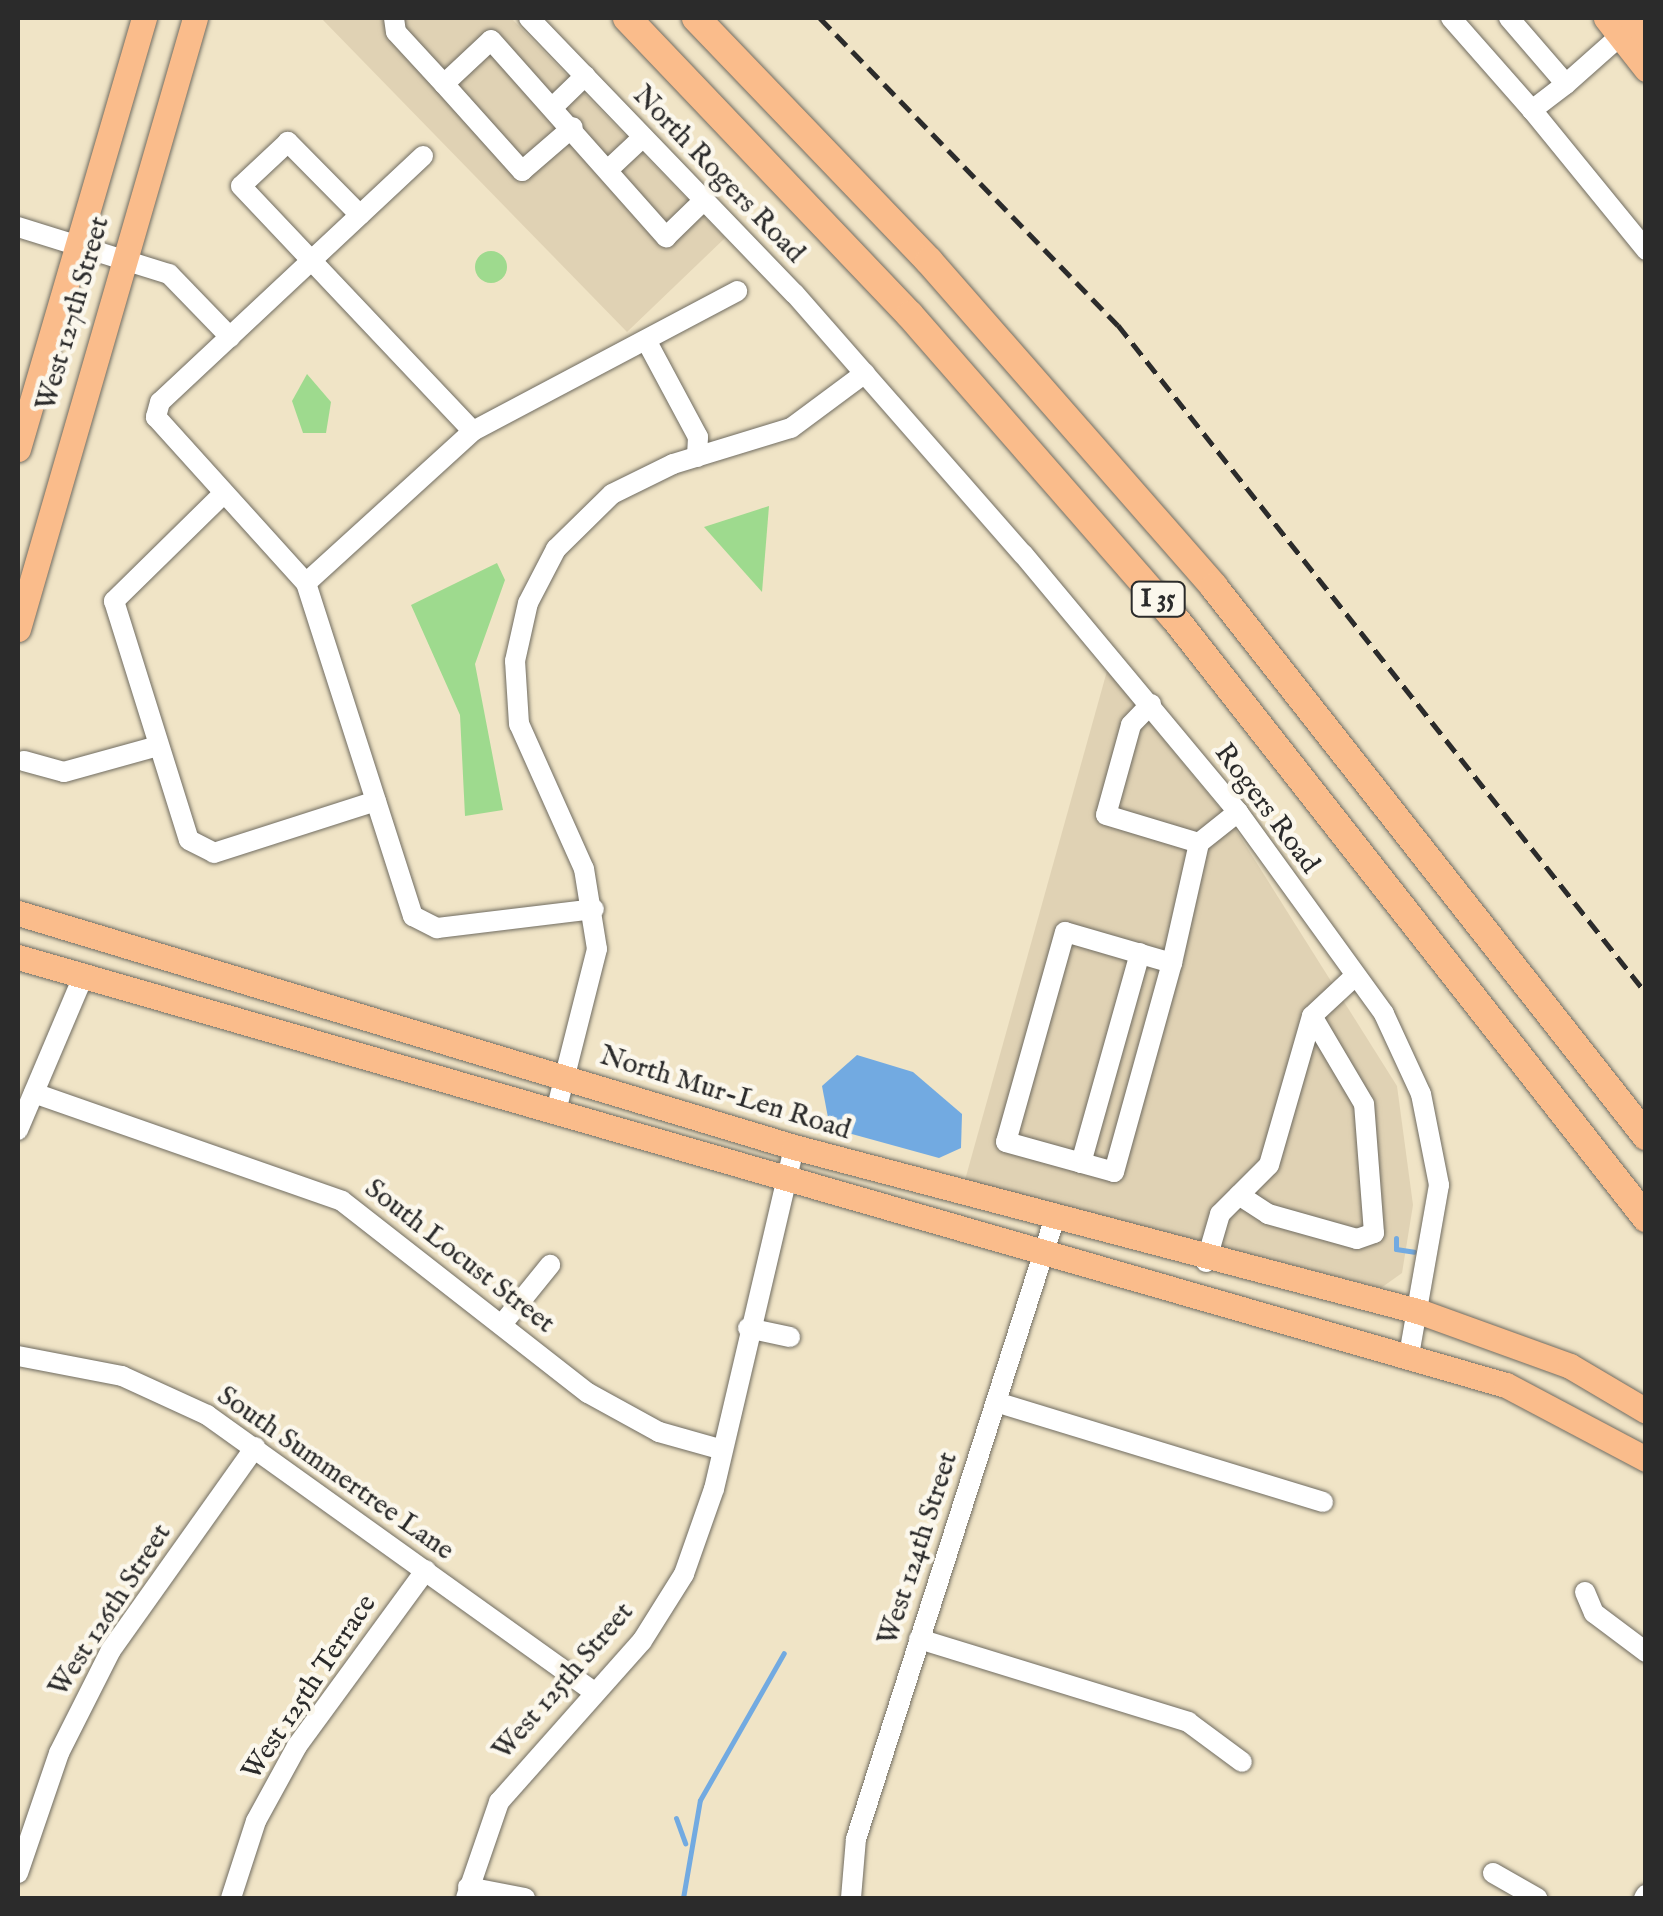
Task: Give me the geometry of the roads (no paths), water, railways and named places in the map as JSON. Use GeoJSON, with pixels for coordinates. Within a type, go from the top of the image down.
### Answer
{"type":"FeatureCollection","features":[{"type":"Feature","properties":{"kind":"highway","name":"I 35"},"geometry":{"type":"LineString","coordinates":[[628,18],[910,315],[1161,602],[1646,1218]]}},
{"type":"Feature","properties":{"kind":"highway","name":"I 35"},"geometry":{"type":"LineString","coordinates":[[696,18],[941,275],[1214,587],[1646,1136]]}},
{"type":"Feature","properties":{"kind":"main road","name":"West 127th Street"},"geometry":{"type":"LineString","coordinates":[[18,449],[144,18]]}},
{"type":"Feature","properties":{"kind":"main road","name":"West 127th Street"},"geometry":{"type":"LineString","coordinates":[[18,628],[121,254],[194,18]]}},
{"type":"Feature","properties":{"kind":"main road"},"geometry":{"type":"LineString","coordinates":[[1628,26],[1646,69]]}},
{"type":"Feature","properties":{"kind":"main road","name":"North Mur-Len Road"},"geometry":{"type":"LineString","coordinates":[[18,913],[794,1147],[1206,1262],[1421,1312],[1570,1366],[1646,1412]]}},
{"type":"Feature","properties":{"kind":"main road"},"geometry":{"type":"LineString","coordinates":[[18,957],[1409,1356],[1551,1403],[1646,1459]]}},
{"type":"Feature","properties":{"kind":"street"},"geometry":{"type":"LineString","coordinates":[[394,18],[396,32],[522,171],[572,127]]}},
{"type":"Feature","properties":{"kind":"street","name":"North Rogers Road"},"geometry":{"type":"LineString","coordinates":[[529,18],[865,373]]}},
{"type":"Feature","properties":{"kind":"street"},"geometry":{"type":"LineString","coordinates":[[1451,18],[1646,250]]}},
{"type":"Feature","properties":{"kind":"street"},"geometry":{"type":"LineString","coordinates":[[1509,18],[1566,84]]}},
{"type":"Feature","properties":{"kind":"street"},"geometry":{"type":"LineString","coordinates":[[1532,110],[1628,26]]}},
{"type":"Feature","properties":{"kind":"street"},"geometry":{"type":"LineString","coordinates":[[444,84],[491,40],[610,168],[666,237],[704,200]]}},
{"type":"Feature","properties":{"kind":"street"},"geometry":{"type":"LineString","coordinates":[[553,106],[585,76]]}},
{"type":"Feature","properties":{"kind":"street"},"geometry":{"type":"LineString","coordinates":[[610,168],[643,136]]}},
{"type":"Feature","properties":{"kind":"street"},"geometry":{"type":"LineString","coordinates":[[360,215],[288,142],[241,186],[472,431]]}},
{"type":"Feature","properties":{"kind":"street"},"geometry":{"type":"LineString","coordinates":[[422,156],[156,410],[223,494],[306,583],[376,801],[424,926],[594,909]]}},
{"type":"Feature","properties":{"kind":"street"},"geometry":{"type":"LineString","coordinates":[[18,226],[121,254],[169,274],[230,337]]}},
{"type":"Feature","properties":{"kind":"street"},"geometry":{"type":"LineString","coordinates":[[306,583],[472,431],[737,292]]}},
{"type":"Feature","properties":{"kind":"street"},"geometry":{"type":"LineString","coordinates":[[646,340],[698,437],[698,456]]}},
{"type":"Feature","properties":{"kind":"street"},"geometry":{"type":"LineString","coordinates":[[556,1110],[595,973],[594,909],[522,737],[514,686],[521,626],[544,569],[592,510],[628,484],[698,456],[740,448],[791,428],[865,373]]}},
{"type":"Feature","properties":{"kind":"street","name":"Rogers Road"},"geometry":{"type":"LineString","coordinates":[[865,373],[1151,704],[1238,812],[1398,1037],[1432,1134],[1437,1216],[1421,1312],[1409,1356]]}},
{"type":"Feature","properties":{"kind":"street"},"geometry":{"type":"LineString","coordinates":[[223,494],[114,601],[190,840],[203,852],[376,801]]}},
{"type":"Feature","properties":{"kind":"street"},"geometry":{"type":"LineString","coordinates":[[1151,704],[1132,725],[1106,815],[1199,843]]}},
{"type":"Feature","properties":{"kind":"street"},"geometry":{"type":"LineString","coordinates":[[24,761],[64,772],[158,746]]}},
{"type":"Feature","properties":{"kind":"street"},"geometry":{"type":"LineString","coordinates":[[1172,962],[1065,932],[1006,1142],[1114,1172],[1172,962],[1199,843],[1238,812]]}},
{"type":"Feature","properties":{"kind":"street"},"geometry":{"type":"LineString","coordinates":[[1081,1163],[1140,954]]}},
{"type":"Feature","properties":{"kind":"street"},"geometry":{"type":"LineString","coordinates":[[18,1130],[83,977]]}},
{"type":"Feature","properties":{"kind":"street"},"geometry":{"type":"LineString","coordinates":[[1206,1262],[1220,1214],[1269,1165],[1312,1016],[1354,977]]}},
{"type":"Feature","properties":{"kind":"street"},"geometry":{"type":"LineString","coordinates":[[1239,1195],[1256,1210],[1357,1239],[1374,1233],[1364,1104],[1312,1016]]}},
{"type":"Feature","properties":{"kind":"street","name":"South Locust Street"},"geometry":{"type":"LineString","coordinates":[[34,1094],[306,1184],[387,1232],[612,1408],[723,1450]]}},
{"type":"Feature","properties":{"kind":"street","name":"West 125th Street"},"geometry":{"type":"LineString","coordinates":[[467,1893],[499,1802],[595,1693],[678,1585],[723,1450],[748,1328],[794,1147]]}},
{"type":"Feature","properties":{"kind":"street","name":"West 124th Street"},"geometry":{"type":"LineString","coordinates":[[851,1898],[856,1839],[1054,1220]]}},
{"type":"Feature","properties":{"kind":"street"},"geometry":{"type":"LineString","coordinates":[[503,1323],[550,1265]]}},
{"type":"Feature","properties":{"kind":"street"},"geometry":{"type":"LineString","coordinates":[[748,1328],[790,1337]]}},
{"type":"Feature","properties":{"kind":"street","name":"South Summertree Lane"},"geometry":{"type":"LineString","coordinates":[[18,1356],[155,1388],[254,1448],[595,1693]]}},
{"type":"Feature","properties":{"kind":"street"},"geometry":{"type":"LineString","coordinates":[[996,1402],[1323,1502]]}},
{"type":"Feature","properties":{"kind":"street","name":"West 126th Street"},"geometry":{"type":"LineString","coordinates":[[18,1873],[94,1683],[254,1448]]}},
{"type":"Feature","properties":{"kind":"street","name":"West 125th Terrace"},"geometry":{"type":"LineString","coordinates":[[231,1898],[256,1821],[297,1746],[426,1570]]}},
{"type":"Feature","properties":{"kind":"street"},"geometry":{"type":"LineString","coordinates":[[1585,1592],[1594,1612],[1646,1652]]}},
{"type":"Feature","properties":{"kind":"street"},"geometry":{"type":"LineString","coordinates":[[919,1639],[1188,1722],[1242,1762]]}},
{"type":"Feature","properties":{"kind":"street"},"geometry":{"type":"LineString","coordinates":[[1493,1874],[1537,1898]]}},
{"type":"Feature","properties":{"kind":"street"},"geometry":{"type":"LineString","coordinates":[[467,1893],[525,1898]]}},
{"type":"Feature","properties":{"kind":"water"},"geometry":{"type":"Polygon","coordinates":[[[857,1055],[913,1072],[962,1114],[961,1148],[939,1158],[830,1128],[822,1086],[857,1055]]]}},
{"type":"Feature","properties":{"kind":"waterway"},"geometry":{"type":"LineString","coordinates":[[1396,1238],[1396,1249],[1414,1252]]}},
{"type":"Feature","properties":{"kind":"waterway"},"geometry":{"type":"LineString","coordinates":[[683,1898],[700,1800],[784,1653]]}},
{"type":"Feature","properties":{"kind":"waterway"},"geometry":{"type":"LineString","coordinates":[[676,1818],[685,1843]]}},
{"type":"Feature","properties":{"kind":"railway"},"geometry":{"type":"LineString","coordinates":[[820,18],[1118,325],[1646,993]]}}]}
